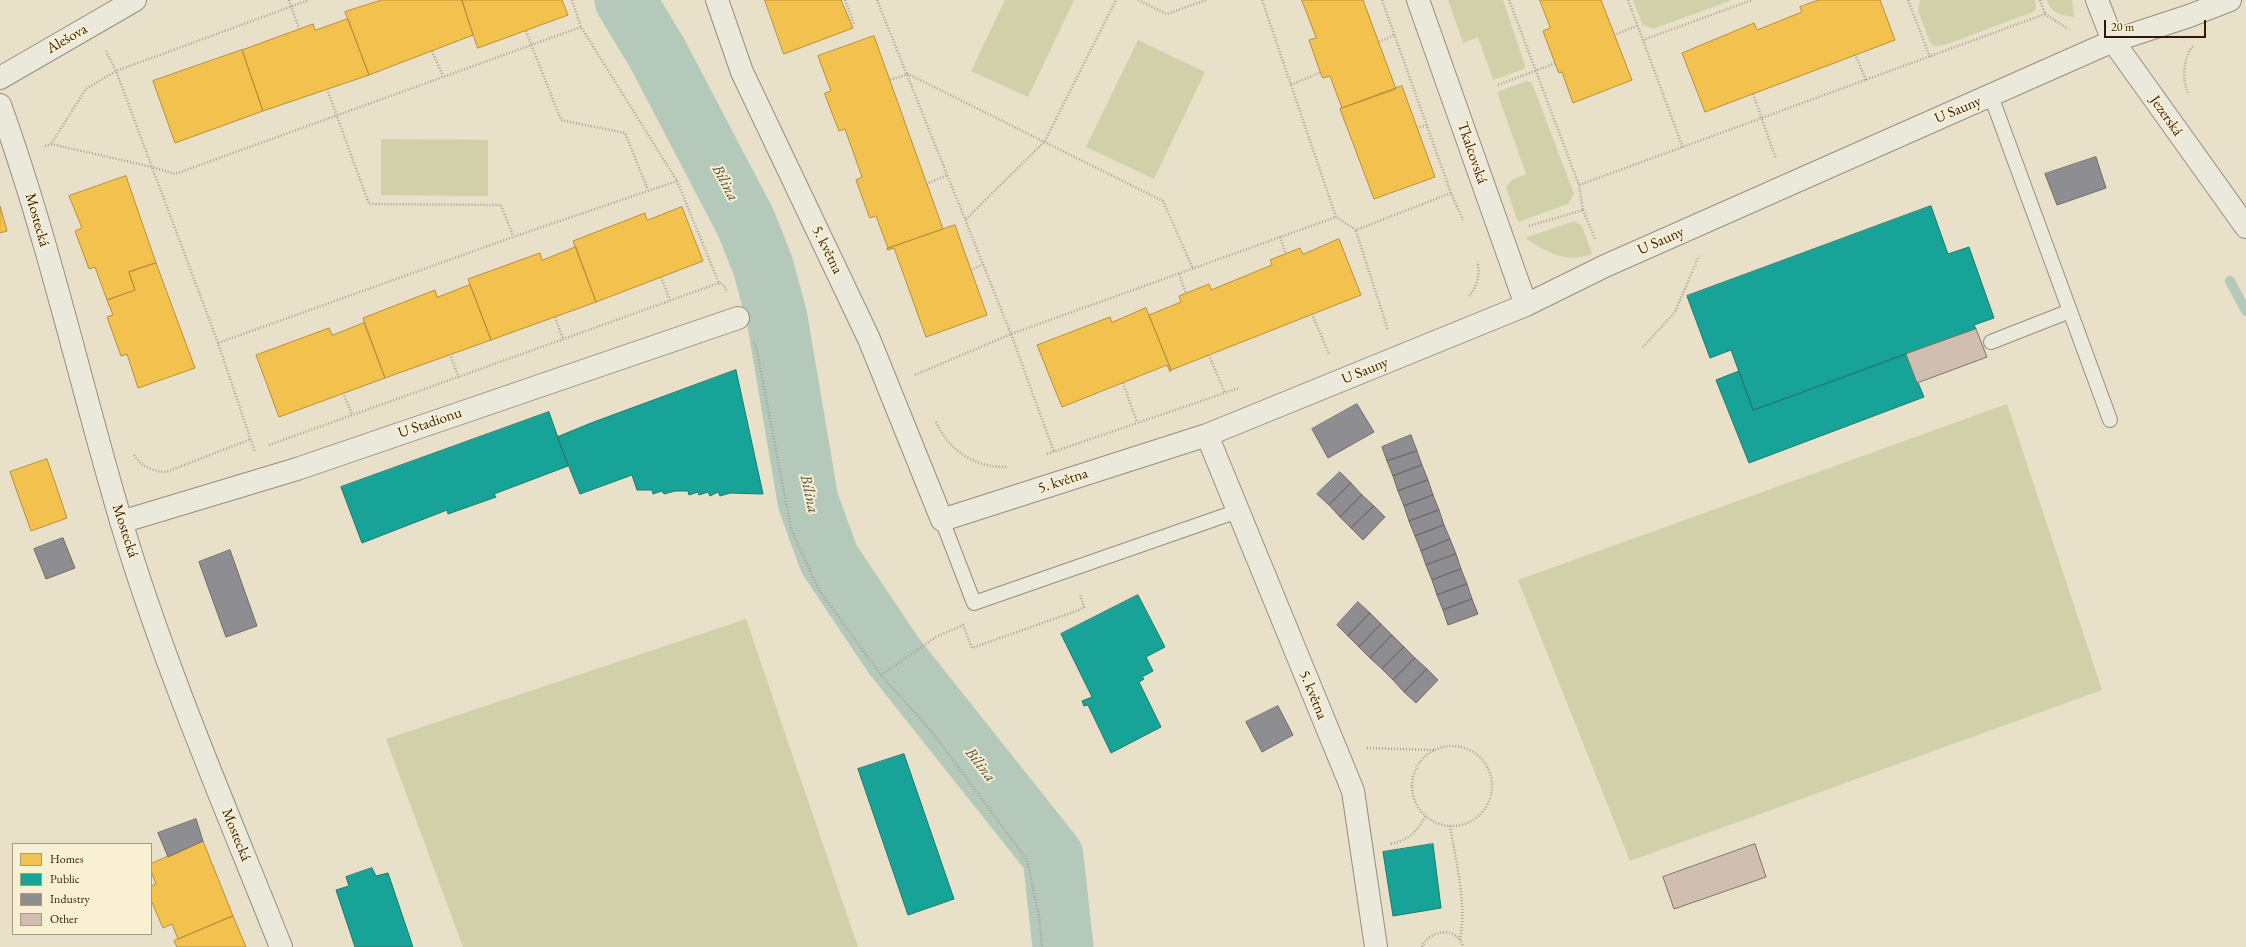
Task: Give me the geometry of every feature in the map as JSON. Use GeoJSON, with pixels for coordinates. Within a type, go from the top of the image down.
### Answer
{"type":"FeatureCollection","features":[{"type":"Feature","properties":{"kind":"street","name":"Alešova"},"geometry":{"type":"LineString","coordinates":[[0,78],[135,0]]}},
{"type":"Feature","properties":{"kind":"street","name":"5. května"},"geometry":{"type":"LineString","coordinates":[[717,0],[742,72],[869,339],[942,520],[1207,435],[1353,791],[1376,947]]}},
{"type":"Feature","properties":{"kind":"street","name":"Tkalcovská"},"geometry":{"type":"LineString","coordinates":[[1418,0],[1526,305]]}},
{"type":"Feature","properties":{"kind":"street","name":"Jezerská"},"geometry":{"type":"LineString","coordinates":[[2097,0],[2113,41],[2246,227]]}},
{"type":"Feature","properties":{"kind":"street","name":"U Sauny"},"geometry":{"type":"LineString","coordinates":[[1207,435],[1526,305],[1605,266],[1786,184],[1991,96],[2113,41],[2189,16],[2230,0]]}},
{"type":"Feature","properties":{"kind":"street","name":"Mostecká"},"geometry":{"type":"LineString","coordinates":[[0,105],[18,154],[121,522],[180,695],[281,947]]}},
{"type":"Feature","properties":{"kind":"street","name":"U Stadionu"},"geometry":{"type":"LineString","coordinates":[[121,522],[264,479],[738,318]]}},
{"type":"Feature","properties":{"kind":"lane"},"geometry":{"type":"LineString","coordinates":[[1991,96],[2110,420]]}},
{"type":"Feature","properties":{"kind":"lane"},"geometry":{"type":"LineString","coordinates":[[1991,342],[2070,311]]}},
{"type":"Feature","properties":{"kind":"lane"},"geometry":{"type":"LineString","coordinates":[[942,520],[974,603],[1238,511]]}},
{"type":"Feature","properties":{"kind":"path"},"geometry":{"type":"LineString","coordinates":[[289,0],[299,29]]}},
{"type":"Feature","properties":{"kind":"path"},"geometry":{"type":"LineString","coordinates":[[51,144],[86,89],[116,71],[309,0]]}},
{"type":"Feature","properties":{"kind":"path"},"geometry":{"type":"LineString","coordinates":[[572,0],[581,26],[677,181],[719,283],[724,285],[738,318],[756,346],[791,529],[819,590],[881,675],[932,732],[1027,860],[1039,916],[1042,947]]}},
{"type":"Feature","properties":{"kind":"path"},"geometry":{"type":"LineString","coordinates":[[845,0],[854,24]]}},
{"type":"Feature","properties":{"kind":"path"},"geometry":{"type":"LineString","coordinates":[[877,0],[984,264],[1064,481]]}},
{"type":"Feature","properties":{"kind":"path"},"geometry":{"type":"LineString","coordinates":[[966,219],[1045,141],[1116,0]]}},
{"type":"Feature","properties":{"kind":"path"},"geometry":{"type":"LineString","coordinates":[[1138,0],[1167,14],[1206,0]]}},
{"type":"Feature","properties":{"kind":"path"},"geometry":{"type":"LineString","coordinates":[[1262,0],[1336,217],[1356,230],[1390,337]]}},
{"type":"Feature","properties":{"kind":"path"},"geometry":{"type":"LineString","coordinates":[[1382,0],[1452,193],[1464,222]]}},
{"type":"Feature","properties":{"kind":"path"},"geometry":{"type":"LineString","coordinates":[[1501,235],[1583,210],[1579,185],[1509,0]]}},
{"type":"Feature","properties":{"kind":"path"},"geometry":{"type":"LineString","coordinates":[[1628,0],[1682,148]]}},
{"type":"Feature","properties":{"kind":"path"},"geometry":{"type":"LineString","coordinates":[[1643,40],[1752,0]]}},
{"type":"Feature","properties":{"kind":"path"},"geometry":{"type":"LineString","coordinates":[[1908,0],[1930,57]]}},
{"type":"Feature","properties":{"kind":"path"},"geometry":{"type":"LineString","coordinates":[[1579,185],[2045,14],[2040,0]]}},
{"type":"Feature","properties":{"kind":"path"},"geometry":{"type":"LineString","coordinates":[[2189,16],[2200,41],[2191,48],[2185,63],[2186,84],[2190,96]]}},
{"type":"Feature","properties":{"kind":"path"},"geometry":{"type":"LineString","coordinates":[[93,24],[116,71],[218,343],[264,479]]}},
{"type":"Feature","properties":{"kind":"path"},"geometry":{"type":"LineString","coordinates":[[18,154],[51,144],[152,167],[175,174],[581,26]]}},
{"type":"Feature","properties":{"kind":"path"},"geometry":{"type":"LineString","coordinates":[[1614,34],[1637,26]]}},
{"type":"Feature","properties":{"kind":"path"},"geometry":{"type":"LineString","coordinates":[[526,31],[561,120],[625,133],[648,190]]}},
{"type":"Feature","properties":{"kind":"path"},"geometry":{"type":"LineString","coordinates":[[1379,42],[1394,35]]}},
{"type":"Feature","properties":{"kind":"path"},"geometry":{"type":"LineString","coordinates":[[432,51],[443,77]]}},
{"type":"Feature","properties":{"kind":"path"},"geometry":{"type":"LineString","coordinates":[[1855,54],[1866,80]]}},
{"type":"Feature","properties":{"kind":"path"},"geometry":{"type":"LineString","coordinates":[[1498,85],[1556,63]]}},
{"type":"Feature","properties":{"kind":"path"},"geometry":{"type":"LineString","coordinates":[[1291,85],[1321,72]]}},
{"type":"Feature","properties":{"kind":"path"},"geometry":{"type":"LineString","coordinates":[[890,80],[908,74],[1163,201],[1193,269]]}},
{"type":"Feature","properties":{"kind":"path"},"geometry":{"type":"LineString","coordinates":[[327,89],[369,204],[501,205],[513,237]]}},
{"type":"Feature","properties":{"kind":"path"},"geometry":{"type":"LineString","coordinates":[[1752,94],[1786,184]]}},
{"type":"Feature","properties":{"kind":"path"},"geometry":{"type":"LineString","coordinates":[[1417,128],[1427,124]]}},
{"type":"Feature","properties":{"kind":"path"},"geometry":{"type":"LineString","coordinates":[[45,146],[45,153]]}},
{"type":"Feature","properties":{"kind":"path"},"geometry":{"type":"LineString","coordinates":[[926,184],[948,175]]}},
{"type":"Feature","properties":{"kind":"path"},"geometry":{"type":"LineString","coordinates":[[218,343],[513,237],[677,181]]}},
{"type":"Feature","properties":{"kind":"path"},"geometry":{"type":"LineString","coordinates":[[1356,230],[1452,193]]}},
{"type":"Feature","properties":{"kind":"path"},"geometry":{"type":"LineString","coordinates":[[1642,347],[1675,312],[1717,216]]}},
{"type":"Feature","properties":{"kind":"path"},"geometry":{"type":"LineString","coordinates":[[915,375],[1011,334],[1336,217]]}},
{"type":"Feature","properties":{"kind":"path"},"geometry":{"type":"LineString","coordinates":[[1280,237],[1286,254]]}},
{"type":"Feature","properties":{"kind":"path"},"geometry":{"type":"LineString","coordinates":[[1465,300],[1473,291],[1478,279],[1476,258]]}},
{"type":"Feature","properties":{"kind":"path"},"geometry":{"type":"LineString","coordinates":[[971,270],[984,264]]}},
{"type":"Feature","properties":{"kind":"path"},"geometry":{"type":"LineString","coordinates":[[1179,274],[1186,293]]}},
{"type":"Feature","properties":{"kind":"path"},"geometry":{"type":"LineString","coordinates":[[661,277],[670,300]]}},
{"type":"Feature","properties":{"kind":"path"},"geometry":{"type":"LineString","coordinates":[[254,450],[352,414],[459,378],[719,283]]}},
{"type":"Feature","properties":{"kind":"path"},"geometry":{"type":"LineString","coordinates":[[1312,314],[1330,358]]}},
{"type":"Feature","properties":{"kind":"path"},"geometry":{"type":"LineString","coordinates":[[555,316],[563,339]]}},
{"type":"Feature","properties":{"kind":"path"},"geometry":{"type":"LineString","coordinates":[[450,354],[459,378]]}},
{"type":"Feature","properties":{"kind":"path"},"geometry":{"type":"LineString","coordinates":[[1209,355],[1225,393]]}},
{"type":"Feature","properties":{"kind":"path"},"geometry":{"type":"LineString","coordinates":[[912,368],[918,382]]}},
{"type":"Feature","properties":{"kind":"path"},"geometry":{"type":"LineString","coordinates":[[1123,383],[1137,422]]}},
{"type":"Feature","properties":{"kind":"path"},"geometry":{"type":"LineString","coordinates":[[1042,456],[1137,422],[1240,388]]}},
{"type":"Feature","properties":{"kind":"path"},"geometry":{"type":"LineString","coordinates":[[343,393],[352,414]]}},
{"type":"Feature","properties":{"kind":"path"},"geometry":{"type":"LineString","coordinates":[[934,418],[941,432],[953,447],[970,460],[992,468],[1012,466]]}},
{"type":"Feature","properties":{"kind":"path"},"geometry":{"type":"LineString","coordinates":[[131,450],[139,462],[152,471],[166,472],[251,439]]}},
{"type":"Feature","properties":{"kind":"path"},"geometry":{"type":"LineString","coordinates":[[881,675],[915,653],[936,637],[964,625],[972,648],[1079,610],[1084,607],[1078,587]]}},
{"type":"Feature","properties":{"kind":"path"},"geometry":{"type":"LineString","coordinates":[[1446,746],[1459,746],[1472,751],[1482,760],[1489,771],[1492,784],[1490,797],[1484,809],[1475,819],[1463,824],[1450,826],[1437,823],[1426,816],[1418,806],[1413,794],[1412,781],[1416,769],[1423,758],[1434,750],[1446,746]]}},
{"type":"Feature","properties":{"kind":"path"},"geometry":{"type":"LineString","coordinates":[[1336,751],[1366,748],[1434,750]]}},
{"type":"Feature","properties":{"kind":"path"},"geometry":{"type":"LineString","coordinates":[[1387,845],[1408,840],[1426,816]]}},
{"type":"Feature","properties":{"kind":"path"},"geometry":{"type":"LineString","coordinates":[[1450,826],[1462,905],[1463,921],[1460,940],[1463,947]]}},
{"type":"Feature","properties":{"kind":"path"},"geometry":{"type":"LineString","coordinates":[[1422,947],[1425,940],[1437,932],[1451,934],[1460,940]]}},
{"type":"Feature","properties":{"kind":"green space"},"geometry":{"type":"Polygon","coordinates":[[[1005,0],[1074,0],[1028,97],[971,71],[1005,0]]]}},
{"type":"Feature","properties":{"kind":"green space"},"geometry":{"type":"Polygon","coordinates":[[[1448,0],[1503,0],[1525,65],[1524,69],[1493,80],[1478,37],[1463,43],[1448,0]]]}},
{"type":"Feature","properties":{"kind":"green space"},"geometry":{"type":"Polygon","coordinates":[[[1633,0],[1732,0],[1653,29],[1642,24],[1633,0]]]}},
{"type":"Feature","properties":{"kind":"green space"},"geometry":{"type":"Polygon","coordinates":[[[1920,0],[2035,0],[2036,8],[2033,12],[1945,45],[1934,46],[1930,42],[1918,11],[1920,0]]]}},
{"type":"Feature","properties":{"kind":"green space"},"geometry":{"type":"Polygon","coordinates":[[[2047,0],[2072,0],[2074,17],[2057,13],[2051,8],[2047,0]]]}},
{"type":"Feature","properties":{"kind":"green space"},"geometry":{"type":"Polygon","coordinates":[[[1138,40],[1205,72],[1154,179],[1086,147],[1138,40]]]}},
{"type":"Feature","properties":{"kind":"green space"},"geometry":{"type":"Polygon","coordinates":[[[1527,81],[1532,83],[1574,194],[1568,204],[1518,222],[1506,187],[1512,180],[1526,174],[1497,92],[1527,81]]]}},
{"type":"Feature","properties":{"kind":"green space"},"geometry":{"type":"Polygon","coordinates":[[[381,139],[488,140],[488,196],[381,195],[381,139]]]}},
{"type":"Feature","properties":{"kind":"green space"},"geometry":{"type":"Polygon","coordinates":[[[1574,221],[1582,226],[1592,254],[1573,258],[1565,257],[1549,252],[1525,238],[1574,221]]]}},
{"type":"Feature","properties":{"kind":"green space"},"geometry":{"type":"Polygon","coordinates":[[[2007,404],[2102,690],[1630,861],[1518,580],[2007,404]]]}},
{"type":"Feature","properties":{"kind":"green space"},"geometry":{"type":"Polygon","coordinates":[[[746,619],[858,947],[463,947],[386,739],[746,619]]]}},
{"type":"Feature","properties":{"kind":"building: Homes"},"geometry":{"type":"Polygon","coordinates":[[[382,0],[462,0],[473,35],[369,75],[345,12],[382,0]]]}},
{"type":"Feature","properties":{"kind":"building: Homes"},"geometry":{"type":"Polygon","coordinates":[[[462,0],[562,0],[568,15],[478,48],[462,0]]]}},
{"type":"Feature","properties":{"kind":"building: Homes"},"geometry":{"type":"Polygon","coordinates":[[[765,0],[841,0],[853,28],[784,54],[765,0]]]}},
{"type":"Feature","properties":{"kind":"building: Homes"},"geometry":{"type":"Polygon","coordinates":[[[1302,0],[1363,0],[1396,89],[1342,108],[1330,76],[1322,77],[1309,40],[1316,38],[1302,0]]]}},
{"type":"Feature","properties":{"kind":"building: Homes"},"geometry":{"type":"Polygon","coordinates":[[[1540,0],[1601,0],[1632,80],[1573,103],[1562,72],[1559,73],[1558,71],[1543,31],[1550,28],[1540,0]]]}},
{"type":"Feature","properties":{"kind":"building: Homes"},"geometry":{"type":"Polygon","coordinates":[[[1819,0],[1880,0],[1895,40],[1705,112],[1682,53],[1754,23],[1757,30],[1802,12],[1800,7],[1819,0]]]}},
{"type":"Feature","properties":{"kind":"building: Homes"},"geometry":{"type":"Polygon","coordinates":[[[348,19],[369,75],[263,111],[242,50],[313,24],[315,30],[348,19]]]}},
{"type":"Feature","properties":{"kind":"building: Homes"},"geometry":{"type":"Polygon","coordinates":[[[874,36],[943,229],[888,248],[876,216],[870,218],[869,216],[856,180],[862,177],[845,129],[839,131],[825,95],[825,93],[831,91],[818,56],[874,36]]]}},
{"type":"Feature","properties":{"kind":"building: Homes"},"geometry":{"type":"Polygon","coordinates":[[[242,50],[263,111],[175,143],[153,81],[242,50]]]}},
{"type":"Feature","properties":{"kind":"building: Homes"},"geometry":{"type":"Polygon","coordinates":[[[1402,86],[1435,177],[1374,199],[1340,109],[1402,86]]]}},
{"type":"Feature","properties":{"kind":"building: Homes"},"geometry":{"type":"Polygon","coordinates":[[[126,176],[156,263],[129,272],[135,290],[107,300],[95,267],[89,269],[75,231],[82,228],[69,196],[126,176]]]}},
{"type":"Feature","properties":{"kind":"building: Homes"},"geometry":{"type":"Polygon","coordinates":[[[0,206],[7,231],[0,233],[0,206]]]}},
{"type":"Feature","properties":{"kind":"building: Homes"},"geometry":{"type":"Polygon","coordinates":[[[682,207],[703,261],[596,302],[573,241],[645,213],[647,220],[682,207]]]}},
{"type":"Feature","properties":{"kind":"building: Homes"},"geometry":{"type":"Polygon","coordinates":[[[955,225],[987,315],[926,337],[894,248],[887,249],[955,225]]]}},
{"type":"Feature","properties":{"kind":"building: Homes"},"geometry":{"type":"Polygon","coordinates":[[[1339,239],[1361,295],[1171,370],[1149,315],[1181,302],[1179,296],[1209,284],[1211,290],[1272,265],[1270,260],[1300,248],[1303,254],[1339,239]]]}},
{"type":"Feature","properties":{"kind":"building: Homes"},"geometry":{"type":"Polygon","coordinates":[[[576,247],[596,302],[491,340],[468,279],[540,253],[542,260],[576,247]]]}},
{"type":"Feature","properties":{"kind":"building: Homes"},"geometry":{"type":"Polygon","coordinates":[[[156,263],[195,368],[138,388],[127,354],[121,356],[107,317],[113,315],[107,300],[135,290],[129,272],[156,263]]]}},
{"type":"Feature","properties":{"kind":"building: Homes"},"geometry":{"type":"Polygon","coordinates":[[[470,285],[491,340],[385,378],[363,318],[435,290],[437,297],[470,285]]]}},
{"type":"Feature","properties":{"kind":"building: Homes"},"geometry":{"type":"Polygon","coordinates":[[[1146,308],[1171,370],[1170,372],[1167,365],[1062,407],[1037,345],[1110,317],[1112,322],[1146,308]]]}},
{"type":"Feature","properties":{"kind":"building: Homes"},"geometry":{"type":"Polygon","coordinates":[[[364,323],[385,378],[279,417],[256,355],[329,328],[332,335],[364,323]]]}},
{"type":"Feature","properties":{"kind":"building: Homes"},"geometry":{"type":"Polygon","coordinates":[[[47,459],[67,518],[31,531],[10,472],[47,459]]]}},
{"type":"Feature","properties":{"kind":"building: Homes"},"geometry":{"type":"Polygon","coordinates":[[[203,841],[233,916],[178,939],[172,924],[163,928],[152,902],[152,886],[156,884],[152,874],[152,864],[203,841]]]}},
{"type":"Feature","properties":{"kind":"building: Homes"},"geometry":{"type":"Polygon","coordinates":[[[233,916],[246,947],[177,947],[174,941],[233,916]]]}},
{"type":"Feature","properties":{"kind":"building: Public"},"geometry":{"type":"Polygon","coordinates":[[[1931,206],[1948,254],[1969,247],[1994,318],[1974,325],[1976,329],[1753,410],[1731,350],[1710,358],[1687,296],[1931,206]]]}},
{"type":"Feature","properties":{"kind":"building: Public"},"geometry":{"type":"Polygon","coordinates":[[[1906,354],[1924,397],[1749,463],[1716,380],[1739,371],[1753,410],[1906,354]]]}},
{"type":"Feature","properties":{"kind":"building: Public"},"geometry":{"type":"Polygon","coordinates":[[[736,370],[763,494],[730,493],[720,496],[718,492],[710,496],[708,492],[699,495],[698,492],[689,495],[688,491],[675,491],[664,494],[662,491],[653,494],[652,490],[637,490],[632,475],[580,494],[557,437],[736,370]]]}},
{"type":"Feature","properties":{"kind":"building: Public"},"geometry":{"type":"Polygon","coordinates":[[[549,412],[568,466],[494,494],[496,497],[448,514],[447,510],[362,543],[341,487],[549,412]]]}},
{"type":"Feature","properties":{"kind":"building: Public"},"geometry":{"type":"Polygon","coordinates":[[[1138,595],[1165,647],[1146,657],[1153,671],[1142,677],[1144,679],[1139,682],[1161,727],[1111,753],[1088,705],[1084,706],[1082,701],[1092,697],[1061,634],[1138,595]]]}},
{"type":"Feature","properties":{"kind":"building: Public"},"geometry":{"type":"Polygon","coordinates":[[[904,754],[954,899],[908,915],[858,769],[904,754]]]}},
{"type":"Feature","properties":{"kind":"building: Public"},"geometry":{"type":"Polygon","coordinates":[[[1433,844],[1441,908],[1393,916],[1383,852],[1433,844]]]}},
{"type":"Feature","properties":{"kind":"building: Public"},"geometry":{"type":"Polygon","coordinates":[[[372,868],[376,876],[388,873],[413,947],[355,947],[336,890],[349,886],[346,877],[372,868]]]}},
{"type":"Feature","properties":{"kind":"building: Industry"},"geometry":{"type":"Polygon","coordinates":[[[2096,157],[2106,188],[2057,205],[2045,174],[2096,157]]]}},
{"type":"Feature","properties":{"kind":"building: Industry"},"geometry":{"type":"Polygon","coordinates":[[[1357,404],[1374,432],[1328,458],[1312,429],[1357,404]]]}},
{"type":"Feature","properties":{"kind":"building: Industry"},"geometry":{"type":"Polygon","coordinates":[[[1411,435],[1417,451],[1387,461],[1382,447],[1411,435]]]}},
{"type":"Feature","properties":{"kind":"building: Industry"},"geometry":{"type":"Polygon","coordinates":[[[1417,451],[1422,465],[1393,476],[1387,461],[1417,451]]]}},
{"type":"Feature","properties":{"kind":"building: Industry"},"geometry":{"type":"Polygon","coordinates":[[[1422,465],[1428,480],[1398,491],[1393,476],[1422,465]]]}},
{"type":"Feature","properties":{"kind":"building: Industry"},"geometry":{"type":"Polygon","coordinates":[[[1340,472],[1351,483],[1329,505],[1317,494],[1340,472]]]}},
{"type":"Feature","properties":{"kind":"building: Industry"},"geometry":{"type":"Polygon","coordinates":[[[1428,480],[1433,495],[1404,506],[1398,491],[1428,480]]]}},
{"type":"Feature","properties":{"kind":"building: Industry"},"geometry":{"type":"Polygon","coordinates":[[[1351,483],[1362,495],[1340,517],[1329,505],[1351,483]]]}},
{"type":"Feature","properties":{"kind":"building: Industry"},"geometry":{"type":"Polygon","coordinates":[[[1362,495],[1374,506],[1351,528],[1340,517],[1362,495]]]}},
{"type":"Feature","properties":{"kind":"building: Industry"},"geometry":{"type":"Polygon","coordinates":[[[1433,495],[1439,510],[1409,521],[1404,506],[1433,495]]]}},
{"type":"Feature","properties":{"kind":"building: Industry"},"geometry":{"type":"Polygon","coordinates":[[[1374,506],[1385,517],[1363,540],[1351,528],[1374,506]]]}},
{"type":"Feature","properties":{"kind":"building: Industry"},"geometry":{"type":"Polygon","coordinates":[[[1439,510],[1444,525],[1415,536],[1409,521],[1439,510]]]}},
{"type":"Feature","properties":{"kind":"building: Industry"},"geometry":{"type":"Polygon","coordinates":[[[1444,525],[1450,539],[1421,551],[1415,536],[1444,525]]]}},
{"type":"Feature","properties":{"kind":"building: Industry"},"geometry":{"type":"Polygon","coordinates":[[[63,538],[75,568],[46,579],[34,549],[63,538]]]}},
{"type":"Feature","properties":{"kind":"building: Industry"},"geometry":{"type":"Polygon","coordinates":[[[1450,539],[1456,554],[1426,565],[1421,551],[1450,539]]]}},
{"type":"Feature","properties":{"kind":"building: Industry"},"geometry":{"type":"Polygon","coordinates":[[[230,550],[257,626],[226,637],[199,562],[230,550]]]}},
{"type":"Feature","properties":{"kind":"building: Industry"},"geometry":{"type":"Polygon","coordinates":[[[1456,554],[1461,569],[1432,580],[1426,565],[1456,554]]]}},
{"type":"Feature","properties":{"kind":"building: Industry"},"geometry":{"type":"Polygon","coordinates":[[[1461,569],[1467,584],[1437,595],[1432,580],[1461,569]]]}},
{"type":"Feature","properties":{"kind":"building: Industry"},"geometry":{"type":"Polygon","coordinates":[[[1467,584],[1472,599],[1443,610],[1437,595],[1467,584]]]}},
{"type":"Feature","properties":{"kind":"building: Industry"},"geometry":{"type":"Polygon","coordinates":[[[1472,599],[1478,614],[1448,625],[1443,610],[1472,599]]]}},
{"type":"Feature","properties":{"kind":"building: Industry"},"geometry":{"type":"Polygon","coordinates":[[[1358,602],[1370,613],[1348,636],[1337,625],[1358,602]]]}},
{"type":"Feature","properties":{"kind":"building: Industry"},"geometry":{"type":"Polygon","coordinates":[[[1370,613],[1381,624],[1359,647],[1348,636],[1370,613]]]}},
{"type":"Feature","properties":{"kind":"building: Industry"},"geometry":{"type":"Polygon","coordinates":[[[1381,624],[1392,635],[1370,658],[1359,647],[1381,624]]]}},
{"type":"Feature","properties":{"kind":"building: Industry"},"geometry":{"type":"Polygon","coordinates":[[[1392,635],[1404,647],[1382,669],[1370,658],[1392,635]]]}},
{"type":"Feature","properties":{"kind":"building: Industry"},"geometry":{"type":"Polygon","coordinates":[[[1404,647],[1415,658],[1393,680],[1382,669],[1404,647]]]}},
{"type":"Feature","properties":{"kind":"building: Industry"},"geometry":{"type":"Polygon","coordinates":[[[1415,658],[1427,669],[1404,692],[1393,680],[1415,658]]]}},
{"type":"Feature","properties":{"kind":"building: Industry"},"geometry":{"type":"Polygon","coordinates":[[[1427,669],[1438,680],[1416,703],[1404,692],[1427,669]]]}},
{"type":"Feature","properties":{"kind":"building: Industry"},"geometry":{"type":"Polygon","coordinates":[[[1278,706],[1293,735],[1262,752],[1246,722],[1278,706]]]}},
{"type":"Feature","properties":{"kind":"building: Industry"},"geometry":{"type":"Polygon","coordinates":[[[196,819],[203,841],[168,857],[158,833],[196,819]]]}},
{"type":"Feature","properties":{"kind":"building: Other"},"geometry":{"type":"Polygon","coordinates":[[[1976,329],[1987,357],[1917,383],[1906,354],[1976,329]]]}},
{"type":"Feature","properties":{"kind":"building: Other"},"geometry":{"type":"Polygon","coordinates":[[[1755,844],[1766,877],[1674,909],[1663,877],[1755,844]]]}},
{"type":"Feature","properties":{"kind":"waterway","name":"Bílina"},"geometry":{"type":"LineString","coordinates":[[625,0],[657,53],[746,223],[763,266],[777,318],[808,501],[829,559],[894,656],[1053,856],[1063,947]]}},
{"type":"Feature","properties":{"kind":"waterway"},"geometry":{"type":"LineString","coordinates":[[2230,281],[2246,311]]}}]}
